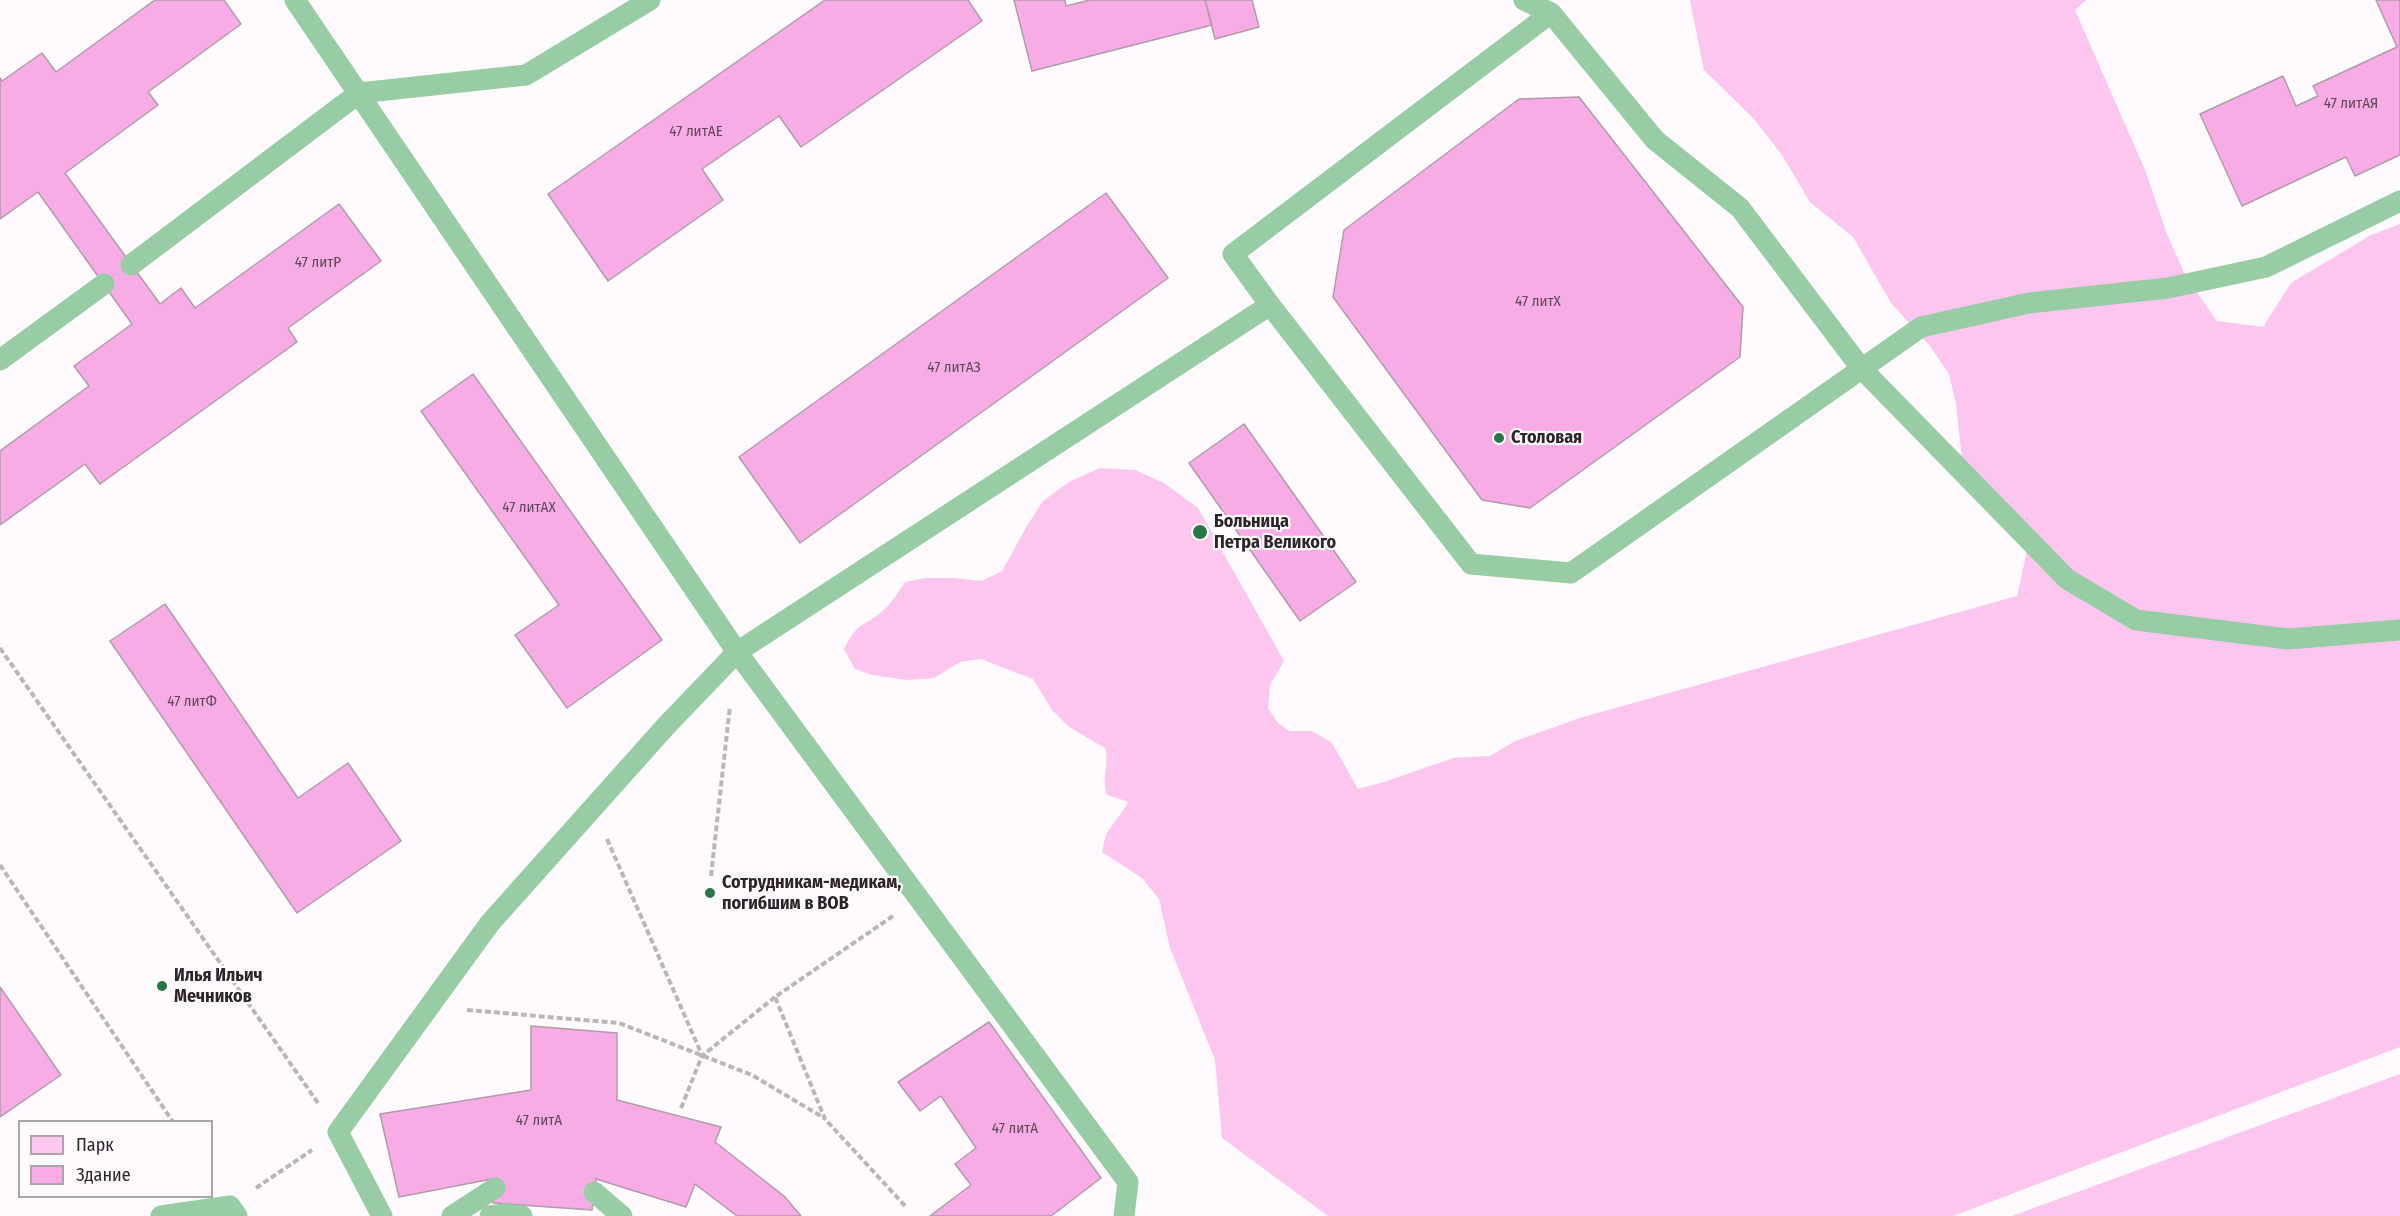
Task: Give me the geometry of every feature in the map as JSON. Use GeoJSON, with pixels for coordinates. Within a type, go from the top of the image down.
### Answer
{"type":"FeatureCollection","features":[{"type":"Feature","properties":{"kind":"lane"},"geometry":{"type":"LineString","coordinates":[[295,0],[736,652],[1128,1182],[1124,1216]]}},
{"type":"Feature","properties":{"kind":"lane"},"geometry":{"type":"LineString","coordinates":[[131,265],[358,93],[526,75],[651,0]]}},
{"type":"Feature","properties":{"kind":"lane"},"geometry":{"type":"LineString","coordinates":[[1524,0],[1551,14],[1655,140],[1740,208],[1861,368],[2067,579],[2136,620],[2288,639],[2400,630]]}},
{"type":"Feature","properties":{"kind":"lane"},"geometry":{"type":"LineString","coordinates":[[1551,14],[1233,254],[1471,564],[1571,573],[1921,327],[2029,303],[2168,288],[2266,267],[2400,201]]}},
{"type":"Feature","properties":{"kind":"lane"},"geometry":{"type":"LineString","coordinates":[[0,360],[104,284]]}},
{"type":"Feature","properties":{"kind":"lane"},"geometry":{"type":"LineString","coordinates":[[382,1216],[338,1132],[490,923],[736,652],[1270,305]]}},
{"type":"Feature","properties":{"kind":"lane"},"geometry":{"type":"LineString","coordinates":[[452,1216],[495,1188]]}},
{"type":"Feature","properties":{"kind":"lane"},"geometry":{"type":"LineString","coordinates":[[594,1192],[622,1216]]}},
{"type":"Feature","properties":{"kind":"lane"},"geometry":{"type":"LineString","coordinates":[[161,1216],[233,1211]]}},
{"type":"Feature","properties":{"kind":"lane"},"geometry":{"type":"LineString","coordinates":[[490,1216],[505,1214],[522,1216]]}},
{"type":"Feature","properties":{"kind":"path"},"geometry":{"type":"LineString","coordinates":[[0,648],[338,1132],[233,1211]]}},
{"type":"Feature","properties":{"kind":"path"},"geometry":{"type":"LineString","coordinates":[[711,876],[736,652]]}},
{"type":"Feature","properties":{"kind":"path"},"geometry":{"type":"LineString","coordinates":[[593,807],[702,1056]]}},
{"type":"Feature","properties":{"kind":"path"},"geometry":{"type":"LineString","coordinates":[[0,865],[172,1120]]}},
{"type":"Feature","properties":{"kind":"path"},"geometry":{"type":"LineString","coordinates":[[681,1108],[702,1056],[775,997],[919,898]]}},
{"type":"Feature","properties":{"kind":"path"},"geometry":{"type":"LineString","coordinates":[[775,997],[825,1119]]}},
{"type":"Feature","properties":{"kind":"path"},"geometry":{"type":"LineString","coordinates":[[429,1006],[620,1023],[752,1075],[825,1119],[907,1208]]}},
{"type":"Feature","properties":{"kind":"green space"},"geometry":{"type":"Polygon","coordinates":[[[1690,0],[2086,0],[2075,10],[2145,170],[2167,234],[2186,277],[2217,321],[2263,327],[2291,283],[2371,235],[2400,224],[2400,1047],[1953,1216],[1328,1216],[1222,1138],[1215,1060],[1170,948],[1159,899],[1142,878],[1102,852],[1106,834],[1129,802],[1107,795],[1105,748],[1069,727],[1052,710],[1033,679],[981,659],[960,662],[934,678],[907,680],[872,675],[855,669],[844,649],[858,628],[885,609],[905,582],[925,578],[982,581],[1002,571],[1043,501],[1069,482],[1100,468],[1135,470],[1164,483],[1198,508],[1284,661],[1270,685],[1268,708],[1278,723],[1289,731],[1312,731],[1332,743],[1358,789],[1453,758],[1490,756],[1515,741],[1583,717],[2017,596],[2030,537],[1962,459],[1956,404],[1949,374],[1930,346],[1891,303],[1853,237],[1810,202],[1782,155],[1754,119],[1704,70],[1690,0]]]}},
{"type":"Feature","properties":{"kind":"green space"},"geometry":{"type":"Polygon","coordinates":[[[2400,1074],[2400,1216],[2012,1216],[2400,1074]]]}},
{"type":"Feature","properties":{"kind":"building"},"geometry":{"type":"Polygon","coordinates":[[[155,0],[224,0],[241,24],[148,92],[158,105],[65,173],[160,304],[181,288],[195,308],[339,204],[381,261],[288,328],[297,342],[100,484],[85,464],[0,525],[0,451],[89,386],[74,366],[132,324],[38,192],[0,219],[0,78],[2,81],[42,53],[56,72],[155,0]]]}},
{"type":"Feature","properties":{"kind":"building"},"geometry":{"type":"Polygon","coordinates":[[[825,0],[968,0],[982,21],[801,147],[779,116],[702,169],[723,200],[608,281],[548,194],[825,0]]]}},
{"type":"Feature","properties":{"kind":"building"},"geometry":{"type":"Polygon","coordinates":[[[1014,0],[1065,0],[1066,6],[1090,0],[1205,0],[1212,25],[1032,71],[1014,0]]]}},
{"type":"Feature","properties":{"kind":"building"},"geometry":{"type":"Polygon","coordinates":[[[1205,0],[1252,0],[1259,27],[1215,39],[1205,0]]]}},
{"type":"Feature","properties":{"kind":"building"},"geometry":{"type":"Polygon","coordinates":[[[2376,0],[2400,0],[2400,155],[2355,176],[2346,157],[2242,206],[2200,114],[2283,76],[2296,106],[2318,96],[2313,86],[2397,47],[2376,0]]]}},
{"type":"Feature","properties":{"kind":"building"},"geometry":{"type":"Polygon","coordinates":[[[1579,97],[1743,307],[1740,357],[1530,508],[1482,500],[1333,297],[1344,230],[1519,99],[1579,97]]]}},
{"type":"Feature","properties":{"kind":"building"},"geometry":{"type":"Polygon","coordinates":[[[1106,193],[1168,278],[800,543],[739,457],[1106,193]]]}},
{"type":"Feature","properties":{"kind":"building"},"geometry":{"type":"Polygon","coordinates":[[[473,374],[662,640],[567,708],[515,635],[559,605],[421,411],[473,374]]]}},
{"type":"Feature","properties":{"kind":"building"},"geometry":{"type":"Polygon","coordinates":[[[1244,424],[1356,582],[1300,621],[1189,463],[1244,424]]]}},
{"type":"Feature","properties":{"kind":"building"},"geometry":{"type":"Polygon","coordinates":[[[165,604],[298,798],[348,763],[401,841],[297,913],[110,641],[165,604]]]}},
{"type":"Feature","properties":{"kind":"building"},"geometry":{"type":"Polygon","coordinates":[[[0,987],[61,1075],[0,1117],[0,987]]]}},
{"type":"Feature","properties":{"kind":"building"},"geometry":{"type":"Polygon","coordinates":[[[989,1022],[1101,1178],[1051,1216],[930,1216],[971,1185],[955,1164],[976,1148],[941,1096],[920,1111],[898,1082],[989,1022]]]}},
{"type":"Feature","properties":{"kind":"building"},"geometry":{"type":"Polygon","coordinates":[[[531,1026],[617,1033],[617,1100],[721,1127],[715,1142],[784,1196],[801,1216],[737,1216],[695,1184],[686,1207],[596,1179],[592,1210],[493,1203],[497,1178],[399,1197],[380,1114],[531,1090],[531,1026]]]}},
{"type":"Feature","properties":{"kind":"place","name":"Столовая"},"geometry":{"type":"Point","coordinates":[1499,438]}},
{"type":"Feature","properties":{"kind":"place","name":"Больница Петра Великого"},"geometry":{"type":"Point","coordinates":[1200,532]}},
{"type":"Feature","properties":{"kind":"place","name":"Сотрудникам-медикам, погибшим в ВОВ"},"geometry":{"type":"Point","coordinates":[710,893]}},
{"type":"Feature","properties":{"kind":"place","name":"Илья Ильич Мечников"},"geometry":{"type":"Point","coordinates":[162,986]}}]}
